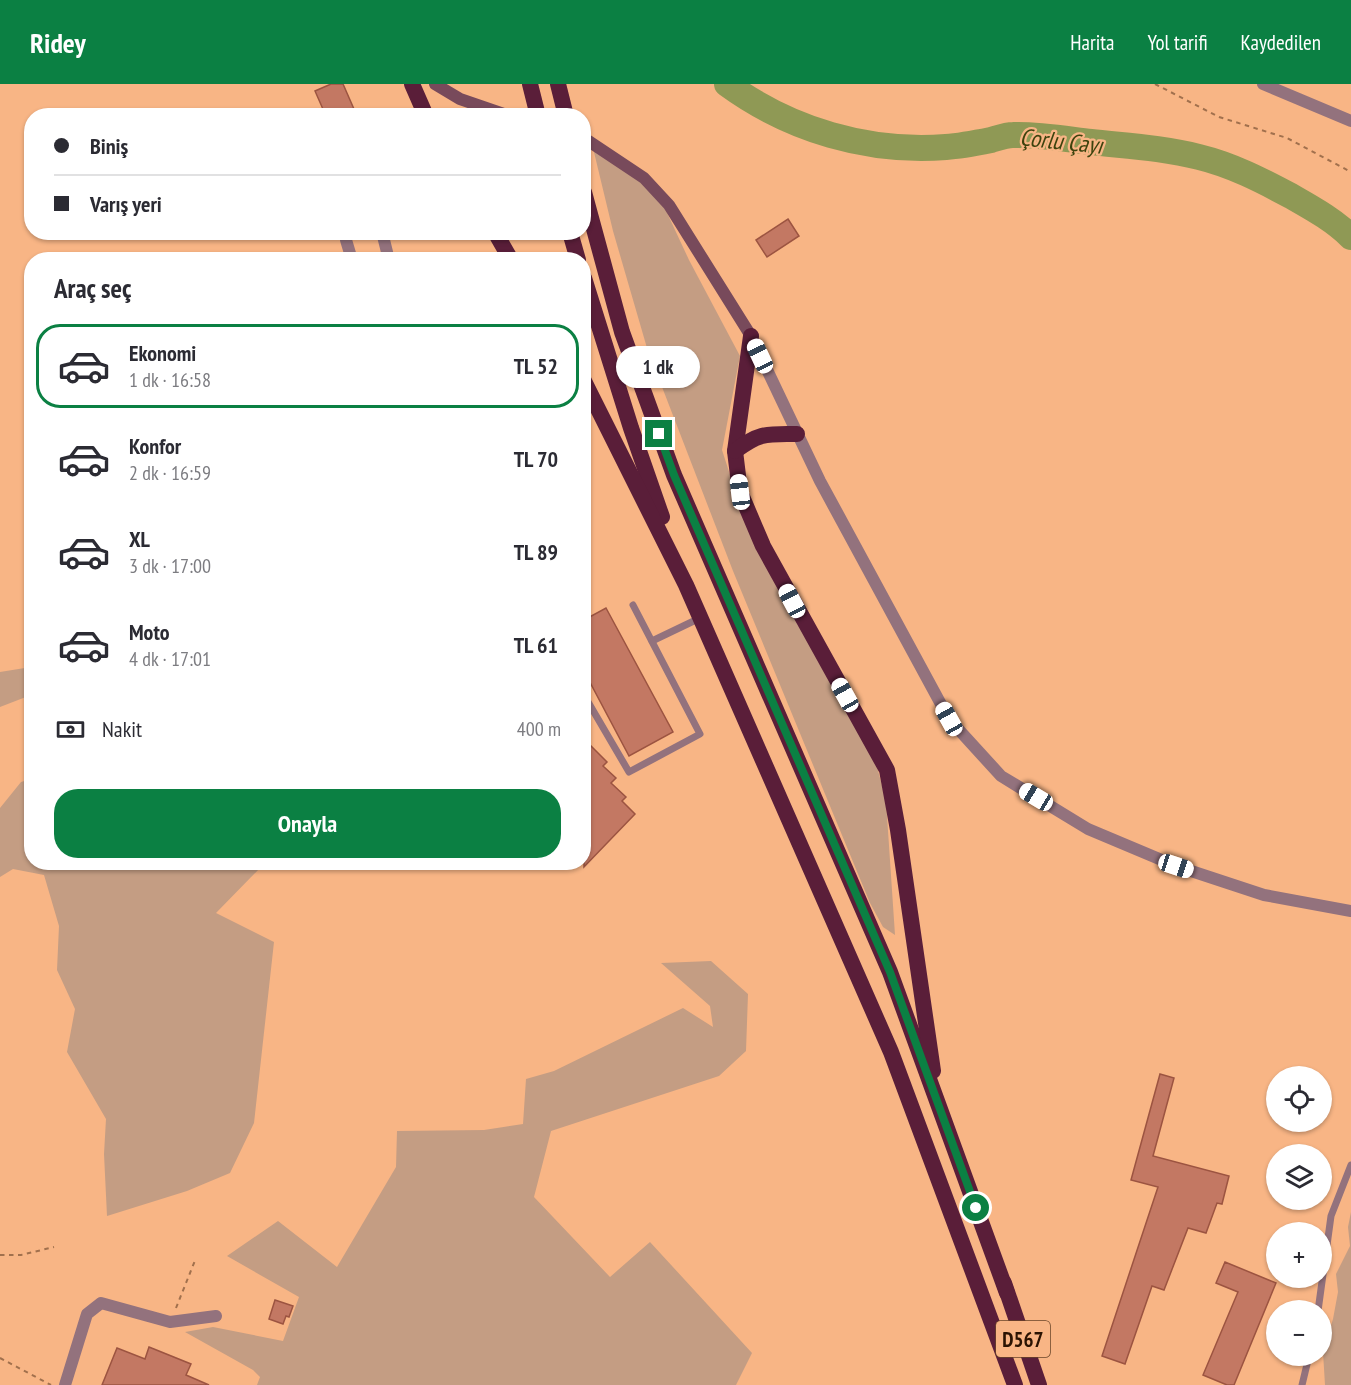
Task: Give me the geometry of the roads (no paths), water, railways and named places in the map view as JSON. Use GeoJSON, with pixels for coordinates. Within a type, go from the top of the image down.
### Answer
{"type":"FeatureCollection","features":[{"type":"Feature","properties":{"kind":"highway"},"geometry":{"type":"LineString","coordinates":[[412,84],[422,108]]}},
{"type":"Feature","properties":{"kind":"highway"},"geometry":{"type":"LineString","coordinates":[[530,84],[536,108]]}},
{"type":"Feature","properties":{"kind":"highway"},"geometry":{"type":"LineString","coordinates":[[558,84],[564,108]]}},
{"type":"Feature","properties":{"kind":"highway","name":"D567"},"geometry":{"type":"LineString","coordinates":[[591,223],[622,332],[674,475],[890,972],[1039,1385]]}},
{"type":"Feature","properties":{"kind":"highway","name":"D567"},"geometry":{"type":"LineString","coordinates":[[591,300],[631,428],[686,585],[891,1052],[1015,1385]]}},
{"type":"Feature","properties":{"kind":"highway"},"geometry":{"type":"LineString","coordinates":[[751,336],[735,451],[740,492],[763,546],[886,770],[898,830],[934,1074],[1007,1293]]}},
{"type":"Feature","properties":{"kind":"highway"},"geometry":{"type":"LineString","coordinates":[[591,395],[686,585]]}},
{"type":"Feature","properties":{"kind":"highway"},"geometry":{"type":"LineString","coordinates":[[735,451],[753,437],[770,434],[797,434]]}},
{"type":"Feature","properties":{"kind":"main road"},"geometry":{"type":"LineString","coordinates":[[435,84],[460,99],[486,108]]}},
{"type":"Feature","properties":{"kind":"main road"},"geometry":{"type":"LineString","coordinates":[[591,143],[644,178],[669,205],[751,336]]}},
{"type":"Feature","properties":{"kind":"street"},"geometry":{"type":"LineString","coordinates":[[1263,84],[1351,121]]}},
{"type":"Feature","properties":{"kind":"street"},"geometry":{"type":"LineString","coordinates":[[751,336],[820,481],[949,719],[1001,776],[1088,829],[1176,866],[1264,895],[1351,911]]}},
{"type":"Feature","properties":{"kind":"street"},"geometry":{"type":"LineString","coordinates":[[65,1385],[87,1314],[101,1304],[170,1322],[216,1316]]}},
{"type":"Feature","properties":{"kind":"lane"},"geometry":{"type":"LineString","coordinates":[[591,707],[629,772],[700,734],[633,604]]}},
{"type":"Feature","properties":{"kind":"lane"},"geometry":{"type":"LineString","coordinates":[[652,641],[700,618]]}},
{"type":"Feature","properties":{"kind":"lane"},"geometry":{"type":"LineString","coordinates":[[1320,1300],[1331,1216],[1351,1164]]}},
{"type":"Feature","properties":{"kind":"lane"},"geometry":{"type":"LineString","coordinates":[[1302,1385],[1307,1366]]}},
{"type":"Feature","properties":{"kind":"waterway","name":"Çorlu Çayı"},"geometry":{"type":"LineString","coordinates":[[727,84],[751,100],[803,126],[859,142],[917,148],[946,147],[1008,135],[1032,135],[1159,149],[1199,157],[1235,169],[1280,190],[1322,215],[1351,237]]}}]}
